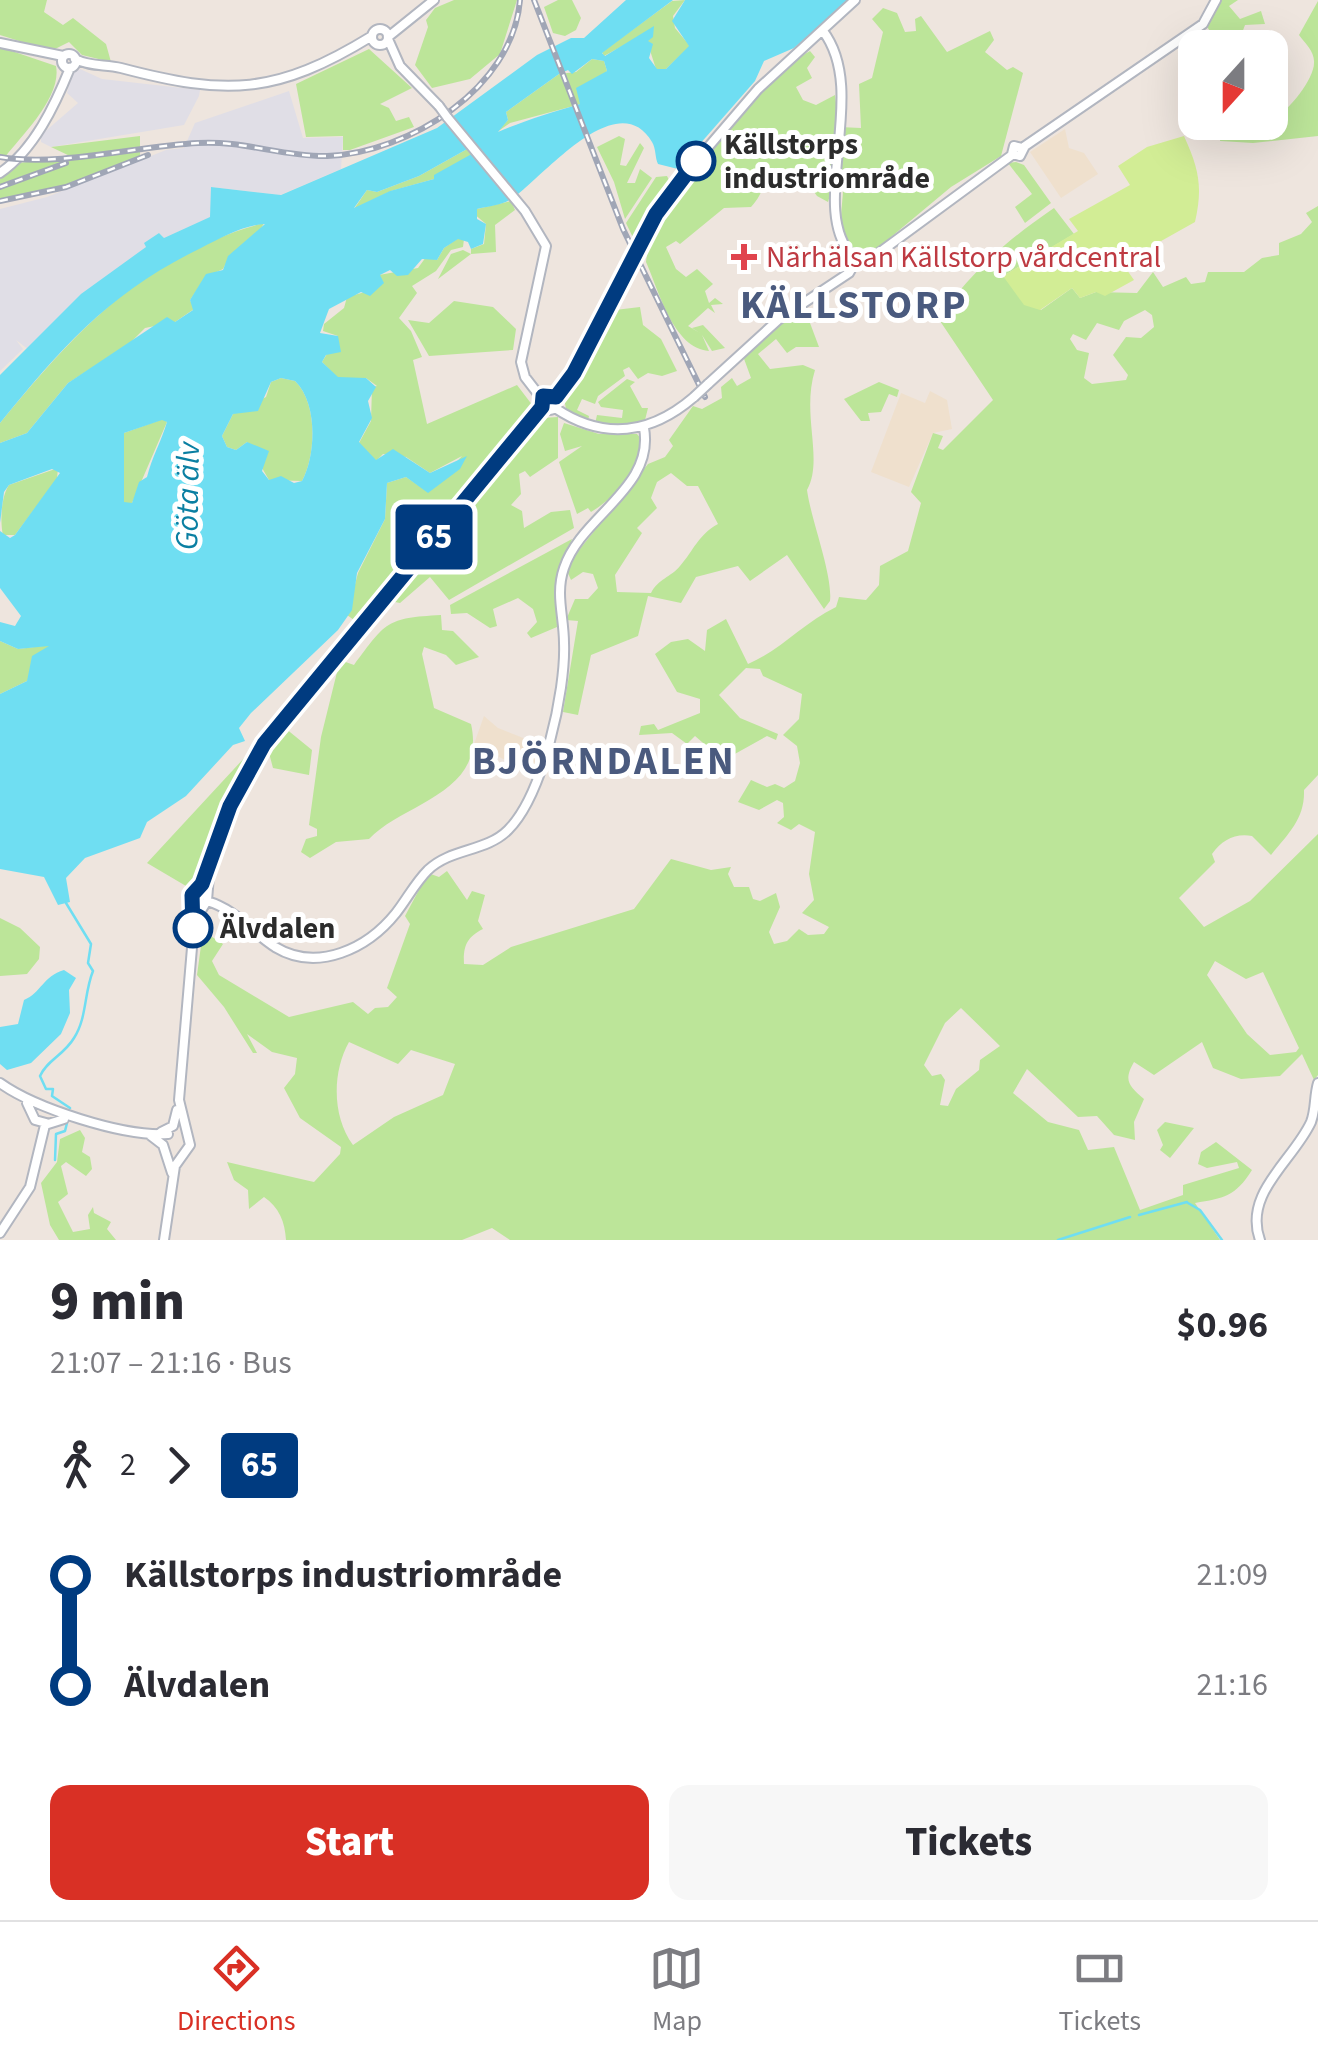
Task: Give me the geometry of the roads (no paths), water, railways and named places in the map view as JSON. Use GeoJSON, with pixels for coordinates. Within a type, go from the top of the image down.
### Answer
{"type":"FeatureCollection","features":[{"type":"Feature","properties":{"kind":"street"},"geometry":{"type":"LineString","coordinates":[[0,42],[68,63],[208,84],[264,86],[381,38],[432,0]]}},
{"type":"Feature","properties":{"kind":"street"},"geometry":{"type":"LineString","coordinates":[[644,428],[642,464],[578,541],[563,569],[559,602],[564,656],[538,778],[519,817],[504,834],[435,864],[388,922],[343,953],[309,958],[284,951],[236,913],[202,901],[196,890],[202,884],[224,823],[247,774],[282,720],[586,354],[666,197],[743,106],[856,0]]}},
{"type":"Feature","properties":{"kind":"street"},"geometry":{"type":"LineString","coordinates":[[856,259],[876,256],[1012,155],[1012,147],[1022,148],[1203,24],[1216,0]]}},
{"type":"Feature","properties":{"kind":"street"},"geometry":{"type":"LineString","coordinates":[[823,31],[830,41],[836,71],[843,138],[833,220],[846,248],[856,259]]}},
{"type":"Feature","properties":{"kind":"street"},"geometry":{"type":"LineString","coordinates":[[381,38],[400,66],[517,201],[542,237],[547,253],[521,362],[532,386],[555,408],[598,428],[644,428],[667,418],[778,320],[849,273],[856,259]]}},
{"type":"Feature","properties":{"kind":"street"},"geometry":{"type":"LineString","coordinates":[[0,173],[57,93],[68,63]]}},
{"type":"Feature","properties":{"kind":"street"},"geometry":{"type":"LineString","coordinates":[[128,1128],[167,1131],[180,1106],[193,936],[224,823]]}},
{"type":"Feature","properties":{"kind":"street"},"geometry":{"type":"LineString","coordinates":[[0,1083],[24,1100],[41,1120],[89,1120]]}},
{"type":"Feature","properties":{"kind":"street"},"geometry":{"type":"LineString","coordinates":[[1260,1240],[1255,1221],[1260,1201],[1310,1122],[1318,1083]]}},
{"type":"Feature","properties":{"kind":"street"},"geometry":{"type":"LineString","coordinates":[[24,1100],[142,1132],[186,1136]]}},
{"type":"Feature","properties":{"kind":"street"},"geometry":{"type":"LineString","coordinates":[[0,1232],[30,1187],[41,1136],[40,1104]]}},
{"type":"Feature","properties":{"kind":"street"},"geometry":{"type":"LineString","coordinates":[[173,1180],[165,1150],[180,1106]]}},
{"type":"Feature","properties":{"kind":"street"},"geometry":{"type":"LineString","coordinates":[[164,1240],[173,1180],[180,1158],[189,1150],[180,1106]]}},
{"type":"Feature","properties":{"kind":"street"},"geometry":{"type":"LineString","coordinates":[[41,1120],[52,1108]]}},
{"type":"Feature","properties":{"kind":"street"},"geometry":{"type":"LineString","coordinates":[[142,1132],[180,1158]]}},
{"type":"Feature","properties":{"kind":"water","name":"Göta älv"},"geometry":{"type":"Polygon","coordinates":[[[626,0],[673,0],[602,53],[605,56],[654,26],[653,37],[648,41],[653,44],[649,58],[657,69],[666,69],[689,46],[672,21],[685,0],[850,0],[794,48],[764,61],[755,81],[678,169],[658,164],[652,142],[637,127],[620,123],[601,129],[581,140],[510,200],[477,209],[477,219],[486,224],[483,244],[471,249],[468,242],[458,239],[444,248],[437,260],[422,259],[408,275],[397,276],[390,270],[380,275],[384,283],[370,296],[361,292],[329,309],[320,333],[338,336],[341,352],[326,355],[322,362],[338,377],[366,378],[376,387],[368,401],[372,418],[359,442],[376,460],[393,449],[430,473],[467,456],[460,469],[428,493],[406,477],[387,483],[385,519],[357,573],[352,610],[338,630],[251,713],[239,728],[245,741],[233,745],[186,796],[147,822],[140,838],[85,858],[66,878],[70,902],[58,905],[44,877],[0,869],[0,694],[27,681],[32,656],[49,646],[18,649],[0,641],[0,622],[15,626],[21,616],[0,588],[0,531],[10,538],[15,535],[60,473],[52,469],[9,485],[4,492],[0,523],[0,443],[27,433],[68,383],[167,317],[175,322],[193,310],[190,300],[206,274],[223,270],[228,256],[265,224],[241,229],[201,248],[114,302],[67,345],[0,423],[0,375],[81,294],[146,247],[144,243],[159,233],[164,238],[210,217],[211,187],[281,195],[437,128],[537,55],[571,38],[584,38],[626,0]],[[592,59],[572,74],[568,70],[559,74],[506,112],[508,120],[498,132],[580,104],[576,88],[607,71],[604,61],[592,59]],[[469,148],[419,176],[377,192],[367,190],[354,208],[390,191],[434,179],[434,175],[477,151],[469,148]],[[281,378],[271,382],[258,411],[233,414],[222,436],[227,447],[236,450],[247,442],[269,451],[262,471],[269,480],[281,476],[294,483],[302,481],[312,444],[308,402],[295,381],[281,378]],[[162,420],[124,433],[124,502],[132,503],[139,482],[147,477],[167,422],[162,420]]]}},
{"type":"Feature","properties":{"kind":"water"},"geometry":{"type":"Polygon","coordinates":[[[64,970],[76,978],[69,990],[70,1013],[61,1034],[31,1063],[7,1070],[0,1064],[0,1027],[18,1024],[24,1000],[64,970]]]}},
{"type":"Feature","properties":{"kind":"waterway"},"geometry":{"type":"LineString","coordinates":[[66,903],[91,944],[88,963],[93,971],[78,1030],[40,1076],[46,1089],[53,1089],[52,1096],[70,1108]]}},
{"type":"Feature","properties":{"kind":"waterway"},"geometry":{"type":"LineString","coordinates":[[55,1160],[56,1134],[65,1131],[67,1123]]}},
{"type":"Feature","properties":{"kind":"waterway"},"geometry":{"type":"LineString","coordinates":[[1139,1215],[1187,1202]]}},
{"type":"Feature","properties":{"kind":"waterway"},"geometry":{"type":"LineString","coordinates":[[1188,1203],[1200,1210],[1222,1240]]}},
{"type":"Feature","properties":{"kind":"waterway"},"geometry":{"type":"LineString","coordinates":[[1058,1240],[1130,1217]]}},
{"type":"Feature","properties":{"kind":"railway"},"geometry":{"type":"LineString","coordinates":[[0,157],[48,159],[214,143],[327,156],[391,143],[452,110],[477,87],[498,61],[513,32],[520,0]]}},
{"type":"Feature","properties":{"kind":"railway"},"geometry":{"type":"LineString","coordinates":[[534,0],[623,229],[705,397]]}},
{"type":"Feature","properties":{"kind":"railway"},"geometry":{"type":"LineString","coordinates":[[0,201],[66,187],[148,155]]}},
{"type":"Feature","properties":{"kind":"railway"},"geometry":{"type":"LineString","coordinates":[[0,187],[66,163]]}},
{"type":"Feature","properties":{"kind":"place","name":"Källstorps industriområde"},"geometry":{"type":"Point","coordinates":[696,161]}},
{"type":"Feature","properties":{"kind":"place","name":"Närhälsan Källstorp vårdcentral"},"geometry":{"type":"Point","coordinates":[744,257]}},
{"type":"Feature","properties":{"kind":"place","name":"Älvdalen"},"geometry":{"type":"Point","coordinates":[193,928]}},
{"type":"Feature","properties":{"kind":"district","name":"KÄLLSTORP"},"geometry":{"type":"Point","coordinates":[854,305]}},
{"type":"Feature","properties":{"kind":"district","name":"BJÖRNDALEN"},"geometry":{"type":"Point","coordinates":[604,761]}}]}
